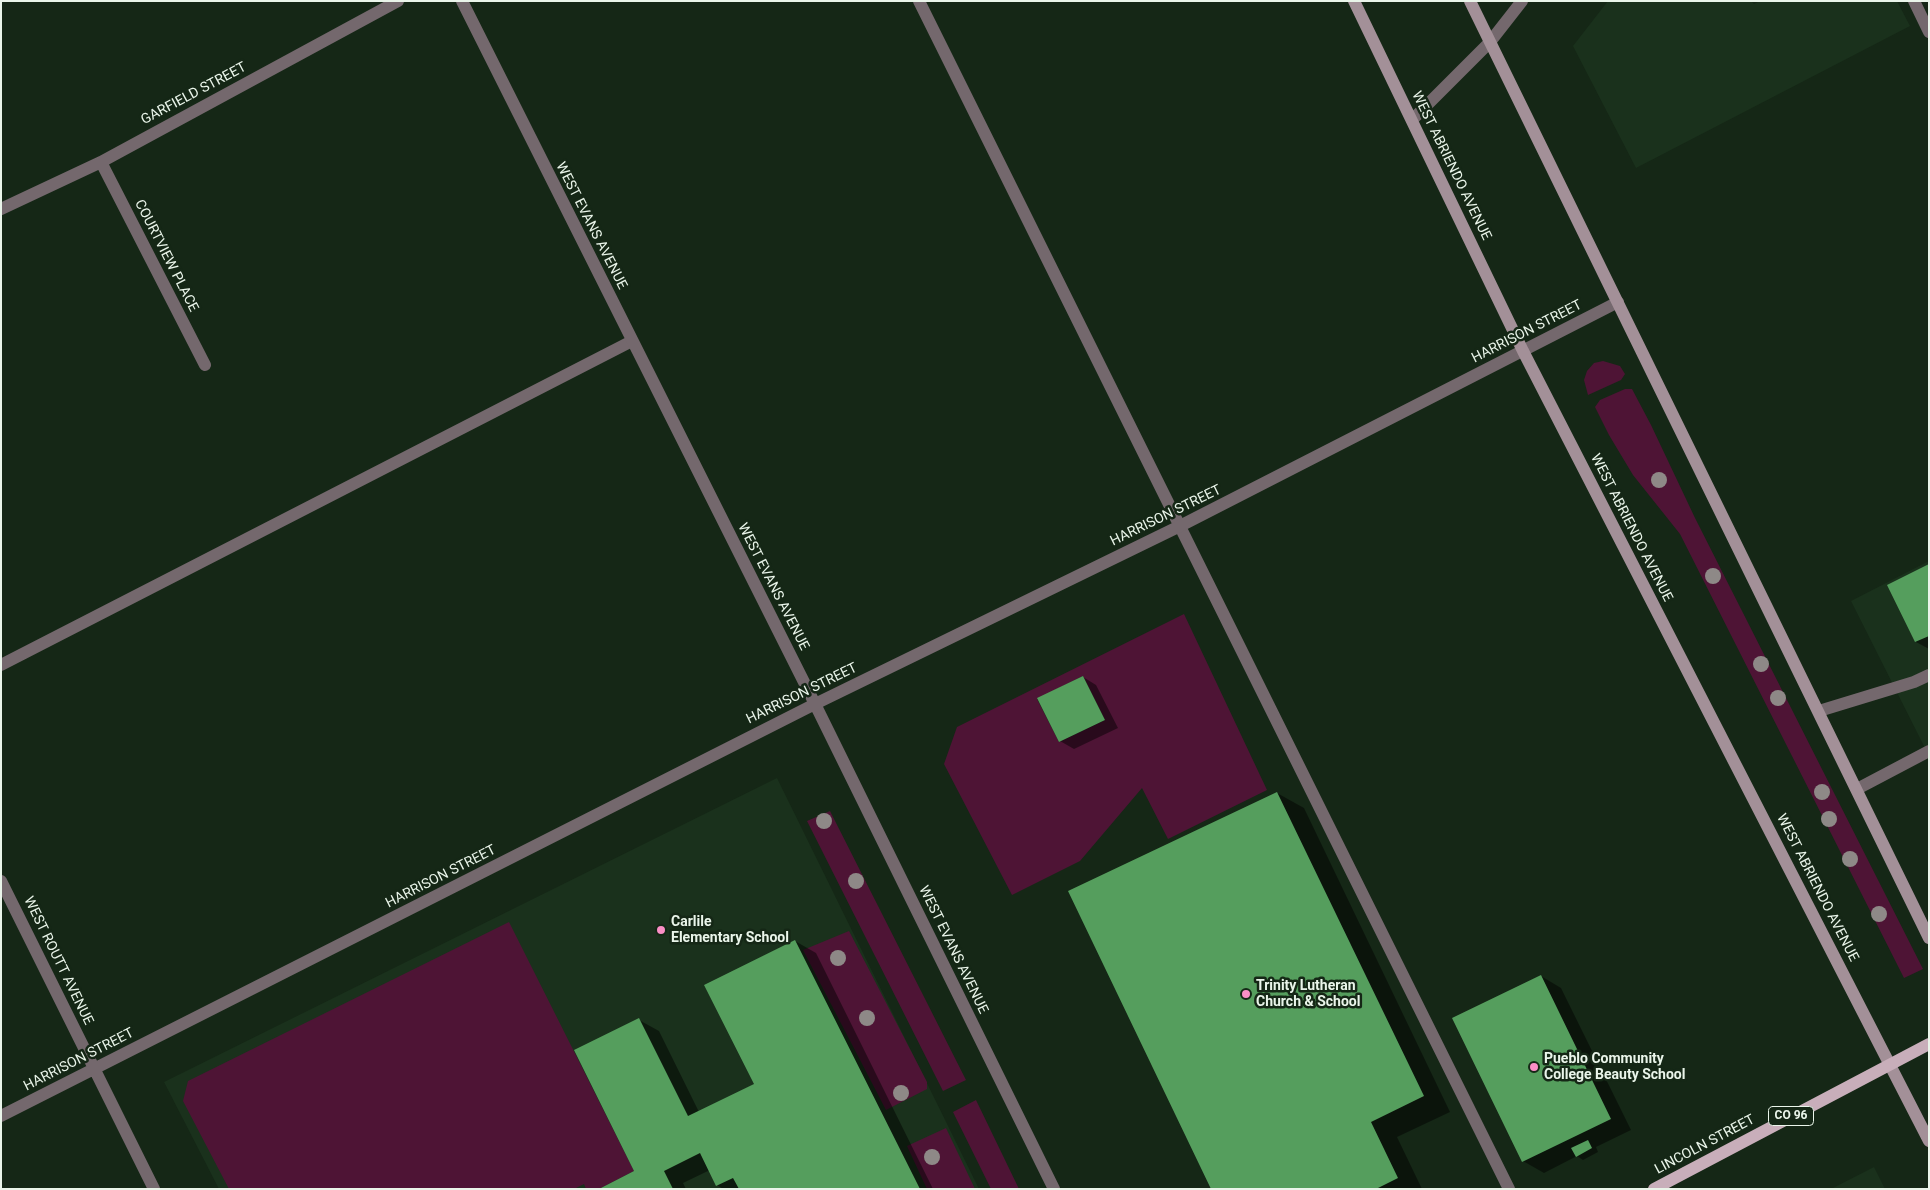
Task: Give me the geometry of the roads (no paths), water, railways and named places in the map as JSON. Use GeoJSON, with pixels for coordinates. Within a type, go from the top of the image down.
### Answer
{"type":"FeatureCollection","features":[{"type":"Feature","properties":{"kind":"main road","name":"LINCOLN STREET"},"geometry":{"type":"LineString","coordinates":[[1654,1189],[1929,1044]]}},
{"type":"Feature","properties":{"kind":"street","name":"GARFIELD STREET"},"geometry":{"type":"LineString","coordinates":[[1,209],[101,162],[398,1]]}},
{"type":"Feature","properties":{"kind":"street","name":"WEST EVANS AVENUE"},"geometry":{"type":"LineString","coordinates":[[462,1],[815,704],[1054,1189]]}},
{"type":"Feature","properties":{"kind":"street"},"geometry":{"type":"LineString","coordinates":[[919,1],[1510,1189]]}},
{"type":"Feature","properties":{"kind":"street","name":"WEST ABRIENDO AVENUE"},"geometry":{"type":"LineString","coordinates":[[1354,1],[1524,351],[1929,1141]]}},
{"type":"Feature","properties":{"kind":"street"},"geometry":{"type":"LineString","coordinates":[[1470,1],[1929,938]]}},
{"type":"Feature","properties":{"kind":"street"},"geometry":{"type":"LineString","coordinates":[[1412,120],[1490,42],[1522,1]]}},
{"type":"Feature","properties":{"kind":"street"},"geometry":{"type":"LineString","coordinates":[[1914,1],[1929,32]]}},
{"type":"Feature","properties":{"kind":"street","name":"COURTVIEW PLACE"},"geometry":{"type":"LineString","coordinates":[[101,162],[205,365]]}},
{"type":"Feature","properties":{"kind":"street","name":"HARRISON STREET"},"geometry":{"type":"LineString","coordinates":[[1,1116],[815,704],[1180,526],[1618,302]]}},
{"type":"Feature","properties":{"kind":"street"},"geometry":{"type":"LineString","coordinates":[[1,664],[632,341]]}},
{"type":"Feature","properties":{"kind":"street"},"geometry":{"type":"LineString","coordinates":[[1819,711],[1929,676]]}},
{"type":"Feature","properties":{"kind":"street"},"geometry":{"type":"LineString","coordinates":[[1857,789],[1929,751]]}},
{"type":"Feature","properties":{"kind":"street","name":"WEST ROUTT AVENUE"},"geometry":{"type":"LineString","coordinates":[[1,881],[154,1189]]}},
{"type":"Feature","properties":{"kind":"place","name":"Carlile Elementary School"},"geometry":{"type":"Point","coordinates":[661,930]}},
{"type":"Feature","properties":{"kind":"place","name":"Trinity Lutheran Church & School"},"geometry":{"type":"Point","coordinates":[1246,994]}},
{"type":"Feature","properties":{"kind":"place","name":"Pueblo Community College Beauty School"},"geometry":{"type":"Point","coordinates":[1534,1067]}}]}
